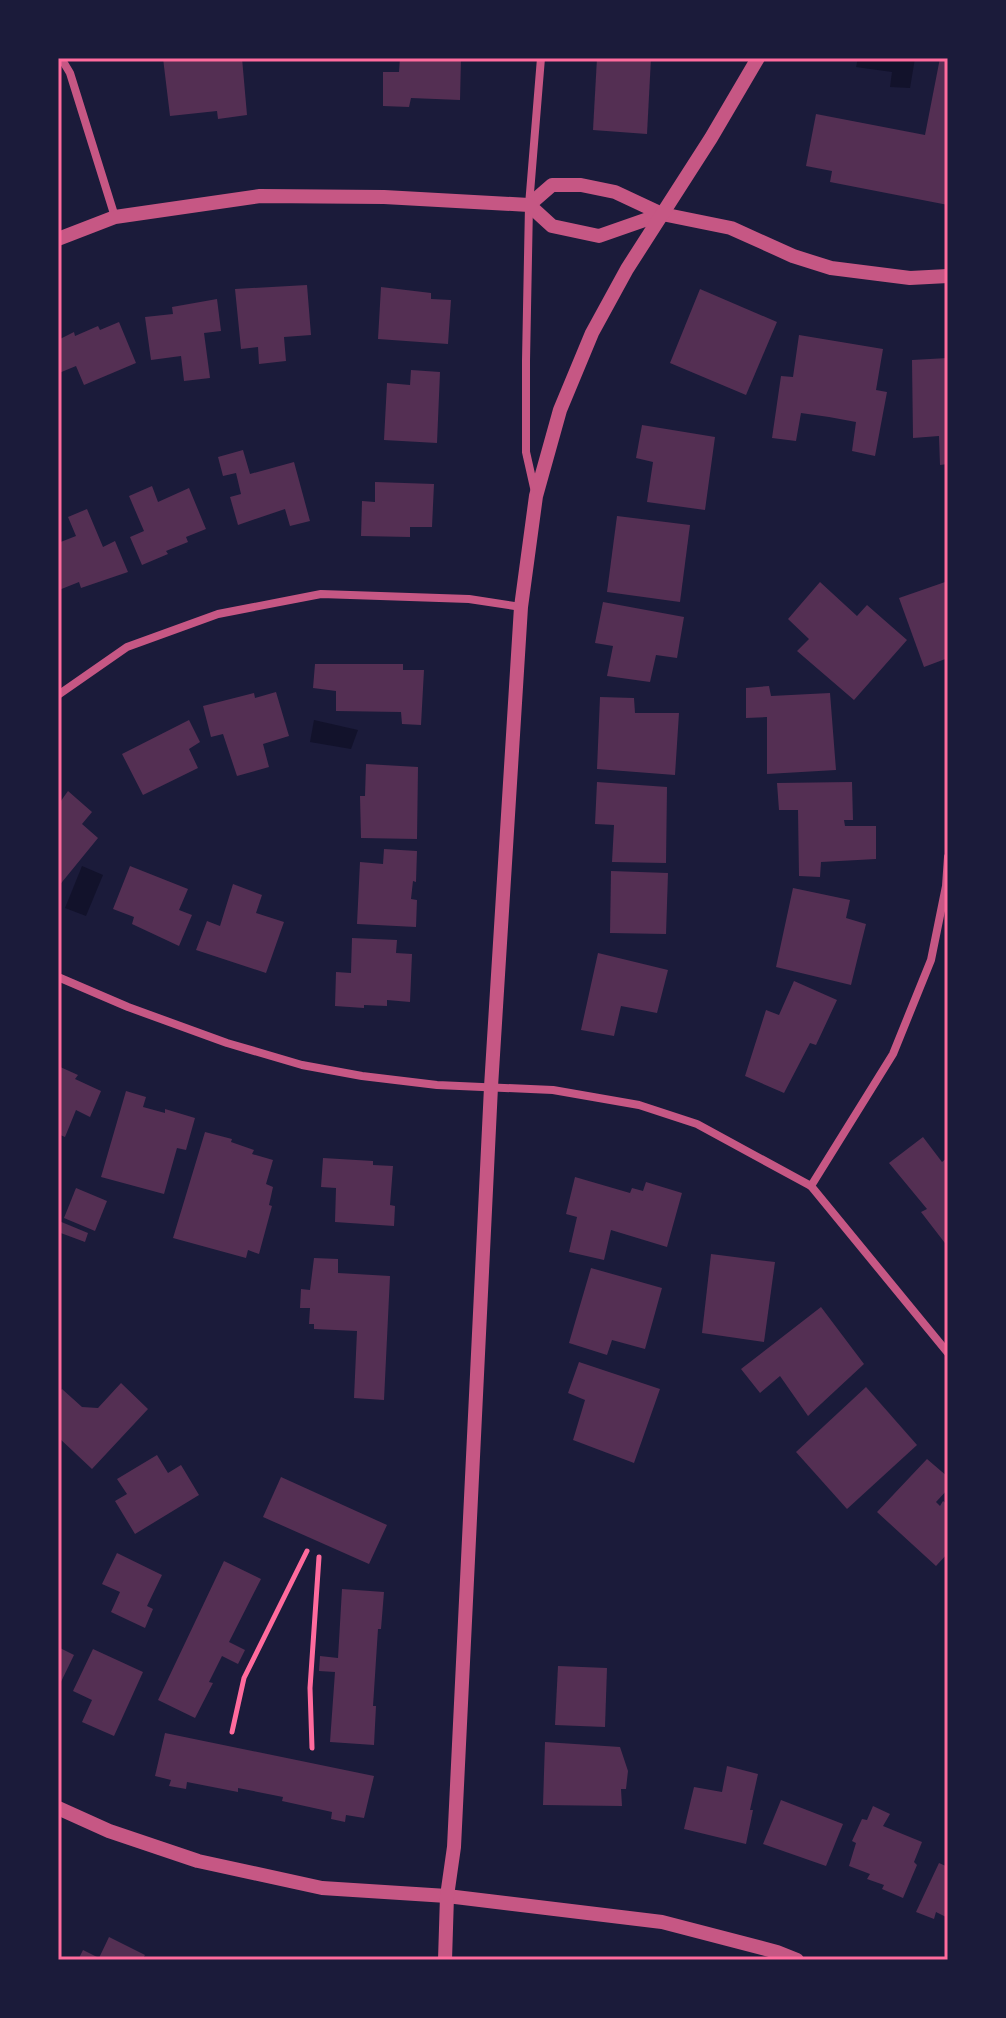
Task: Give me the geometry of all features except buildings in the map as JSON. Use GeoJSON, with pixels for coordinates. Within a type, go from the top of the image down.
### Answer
{"type":"FeatureCollection","features":[{"type":"Feature","properties":{"kind":"street"},"geometry":{"type":"LineString","coordinates":[[61,58],[70,73],[115,217]]}},
{"type":"Feature","properties":{"kind":"street"},"geometry":{"type":"LineString","coordinates":[[536,496],[526,452],[529,205],[541,58]]}},
{"type":"Feature","properties":{"kind":"street"},"geometry":{"type":"LineString","coordinates":[[445,1960],[447,1896],[454,1847],[491,1087],[521,607],[536,496],[560,410],[592,333],[758,58]]}},
{"type":"Feature","properties":{"kind":"street"},"geometry":{"type":"LineString","coordinates":[[529,205],[552,185],[581,185],[615,192],[662,214],[731,228],[793,256],[831,268],[910,278],[948,276]]}},
{"type":"Feature","properties":{"kind":"street"},"geometry":{"type":"LineString","coordinates":[[58,239],[115,217],[260,196],[384,197],[529,205],[552,226],[599,236],[662,214]]}},
{"type":"Feature","properties":{"kind":"street"},"geometry":{"type":"LineString","coordinates":[[58,695],[127,647],[218,614],[277,602],[321,594],[469,599],[521,607]]}},
{"type":"Feature","properties":{"kind":"street"},"geometry":{"type":"LineString","coordinates":[[811,1186],[893,1054],[931,960],[946,886],[948,857]]}},
{"type":"Feature","properties":{"kind":"street"},"geometry":{"type":"LineString","coordinates":[[58,977],[227,1043],[302,1065],[437,1085],[553,1090],[639,1105],[697,1124],[811,1186],[948,1353]]}},
{"type":"Feature","properties":{"kind":"street"},"geometry":{"type":"LineString","coordinates":[[58,1808],[109,1831],[198,1861],[322,1888],[447,1896],[662,1922],[797,1960]]}},
{"type":"Feature","properties":{"kind":"path"},"geometry":{"type":"LineString","coordinates":[[232,1732],[244,1678],[307,1551]]}},
{"type":"Feature","properties":{"kind":"path"},"geometry":{"type":"LineString","coordinates":[[312,1748],[310,1688],[319,1557]]}},
{"type":"Feature","properties":{"kind":"shaded area"},"geometry":{"type":"Polygon","coordinates":[[[858,58],[915,58],[910,88],[890,87],[892,72],[856,67],[858,58]]]}},
{"type":"Feature","properties":{"kind":"shaded area"},"geometry":{"type":"Polygon","coordinates":[[[314,720],[358,730],[351,749],[310,742],[314,720]]]}},
{"type":"Feature","properties":{"kind":"shaded area"},"geometry":{"type":"Polygon","coordinates":[[[82,866],[103,875],[86,916],[65,908],[82,866]]]}}]}
